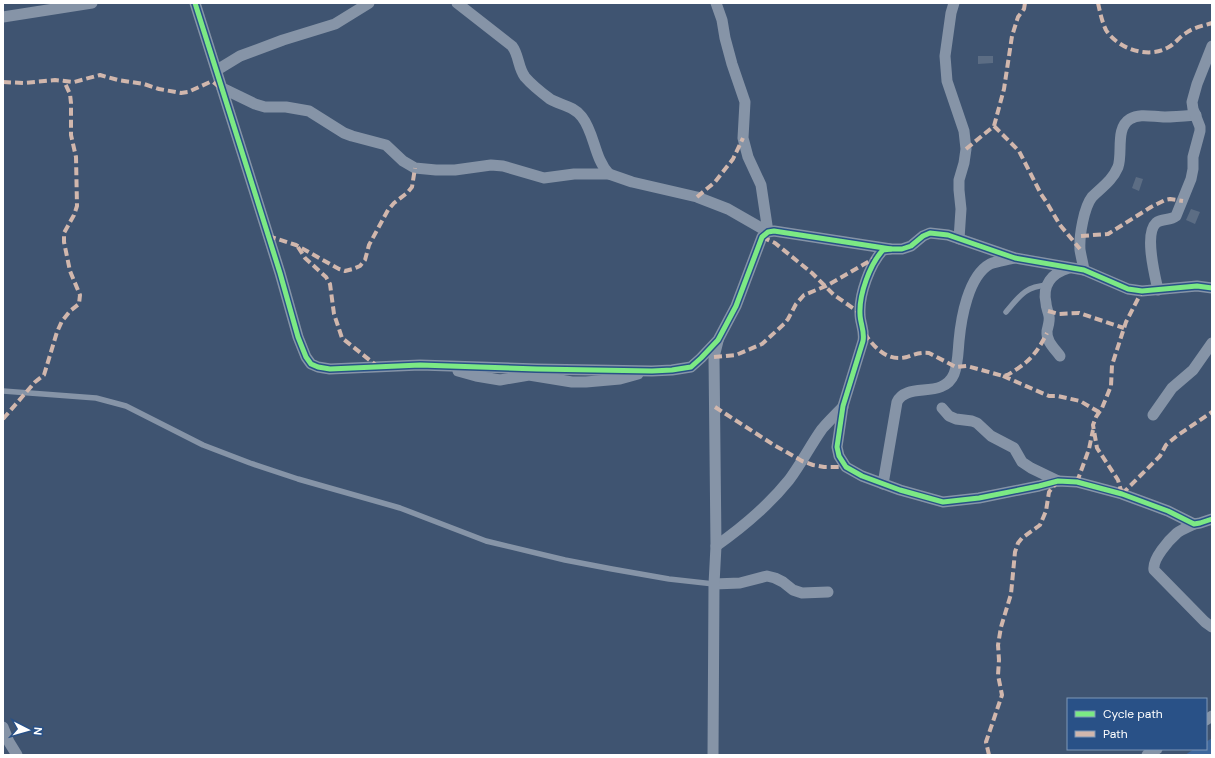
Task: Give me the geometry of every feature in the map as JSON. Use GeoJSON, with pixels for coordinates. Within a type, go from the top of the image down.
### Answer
{"type":"FeatureCollection","features":[{"type":"Feature","properties":{"kind":"street"},"geometry":{"type":"LineString","coordinates":[[31,3],[41,11]]}},
{"type":"Feature","properties":{"kind":"street"},"geometry":{"type":"LineString","coordinates":[[3,17],[92,3]]}},
{"type":"Feature","properties":{"kind":"street"},"geometry":{"type":"LineString","coordinates":[[195,3],[280,273],[298,337],[306,358],[311,364],[318,367],[330,368],[398,366],[652,371],[691,367],[714,357]]}},
{"type":"Feature","properties":{"kind":"street"},"geometry":{"type":"LineString","coordinates":[[217,70],[240,56],[283,40],[335,24],[369,3]]}},
{"type":"Feature","properties":{"kind":"street"},"geometry":{"type":"LineString","coordinates":[[457,3],[512,46],[516,52],[522,72],[532,84],[551,99],[578,112],[589,130],[602,167],[609,174]]}},
{"type":"Feature","properties":{"kind":"street"},"geometry":{"type":"LineString","coordinates":[[716,3],[722,20],[732,64],[745,102],[743,138],[748,157],[761,186],[768,232]]}},
{"type":"Feature","properties":{"kind":"street"},"geometry":{"type":"LineString","coordinates":[[954,3],[951,13],[945,56],[947,80],[964,131],[966,149],[959,190],[961,209],[959,239]]}},
{"type":"Feature","properties":{"kind":"street"},"geometry":{"type":"LineString","coordinates":[[1158,290],[1152,263],[1153,228],[1162,220],[1173,219],[1176,216],[1193,172],[1193,157],[1200,127],[1192,102],[1197,84],[1212,46]]}},
{"type":"Feature","properties":{"kind":"street"},"geometry":{"type":"LineString","coordinates":[[222,88],[247,101],[260,105],[309,111],[344,133],[386,145],[403,161],[415,168],[455,170],[504,166],[544,178],[574,174],[609,174],[632,182],[697,197],[728,209],[768,232]]}},
{"type":"Feature","properties":{"kind":"street"},"geometry":{"type":"LineString","coordinates":[[1084,270],[1080,249],[1085,214],[1088,203],[1093,196],[1107,184],[1118,168],[1124,123],[1135,116],[1143,115],[1180,117],[1196,115]]}},
{"type":"Feature","properties":{"kind":"street"},"geometry":{"type":"LineString","coordinates":[[713,755],[714,584],[716,546],[714,357],[718,340],[736,306],[762,238],[768,232],[774,231],[891,249]]}},
{"type":"Feature","properties":{"kind":"street"},"geometry":{"type":"LineString","coordinates":[[1212,288],[1197,286],[1142,291],[1128,289],[1084,270],[1014,258],[948,235],[930,234],[923,236],[911,246],[902,249],[883,250],[876,257],[870,268],[865,284],[860,313],[864,333],[863,341],[844,406],[837,448],[839,456],[846,468],[883,484],[943,502],[979,498],[1058,481],[1077,482],[1107,490],[1168,511],[1194,524],[1200,524],[1212,519]]}},
{"type":"Feature","properties":{"kind":"street"},"geometry":{"type":"LineString","coordinates":[[883,484],[897,402],[905,393],[941,387],[949,382],[956,367],[962,313],[972,286],[980,274],[990,264],[1014,258]]}},
{"type":"Feature","properties":{"kind":"street"},"geometry":{"type":"LineString","coordinates":[[1060,356],[1048,338],[1047,333],[1049,315],[1045,294],[1047,285],[1051,278],[1058,271],[1069,268]]}},
{"type":"Feature","properties":{"kind":"street"},"geometry":{"type":"LineString","coordinates":[[691,367],[718,340]]}},
{"type":"Feature","properties":{"kind":"street"},"geometry":{"type":"LineString","coordinates":[[1153,415],[1172,388],[1200,362],[1212,343]]}},
{"type":"Feature","properties":{"kind":"street"},"geometry":{"type":"LineString","coordinates":[[716,546],[741,528],[775,496],[802,461],[821,431],[844,406]]}},
{"type":"Feature","properties":{"kind":"street"},"geometry":{"type":"LineString","coordinates":[[942,408],[949,416],[956,419],[977,423],[991,436],[1014,448],[1022,462],[1058,481]]}},
{"type":"Feature","properties":{"kind":"street"},"geometry":{"type":"LineString","coordinates":[[1194,524],[1178,533],[1167,543],[1154,563],[1153,568],[1212,627]]}},
{"type":"Feature","properties":{"kind":"street"},"geometry":{"type":"LineString","coordinates":[[714,584],[740,583],[767,576],[775,578],[793,590],[802,593],[828,592]]}},
{"type":"Feature","properties":{"kind":"street"},"geometry":{"type":"LineString","coordinates":[[3,727],[9,742],[17,755]]}},
{"type":"Feature","properties":{"kind":"lane"},"geometry":{"type":"LineString","coordinates":[[1006,312],[1018,298],[1029,289],[1036,286],[1047,285]]}},
{"type":"Feature","properties":{"kind":"lane"},"geometry":{"type":"LineString","coordinates":[[3,392],[96,398],[126,406],[203,445],[250,463],[400,508],[486,540],[558,558],[612,569],[669,579],[714,584]]}},
{"type":"Feature","properties":{"kind":"shaded area"},"geometry":{"type":"Polygon","coordinates":[[[1212,738],[1212,755],[1185,755],[1192,750],[1207,750],[1207,741],[1212,738]]]}},
{"type":"Feature","properties":{"kind":"building"},"geometry":{"type":"Polygon","coordinates":[[[978,56],[993,56],[993,63],[978,64],[978,56]]]}},
{"type":"Feature","properties":{"kind":"building"},"geometry":{"type":"Polygon","coordinates":[[[1136,177],[1143,179],[1139,191],[1132,188],[1136,177]]]}},
{"type":"Feature","properties":{"kind":"building"},"geometry":{"type":"Polygon","coordinates":[[[1191,209],[1200,212],[1195,224],[1186,220],[1191,209]]]}},
{"type":"Feature","properties":{"kind":"marked path"},"geometry":{"type":"LineString","coordinates":[[966,149],[994,126],[1004,89],[1012,36],[1018,17],[1024,9],[1025,3]]}},
{"type":"Feature","properties":{"kind":"marked path"},"geometry":{"type":"LineString","coordinates":[[1098,3],[1106,30],[1111,36],[1125,47],[1142,52],[1159,51],[1167,48],[1189,31],[1212,23]]}},
{"type":"Feature","properties":{"kind":"marked path"},"geometry":{"type":"LineString","coordinates":[[3,82],[24,83],[55,80],[74,82],[100,75],[181,93],[188,92],[210,82],[213,82],[221,88]]}},
{"type":"Feature","properties":{"kind":"marked path"},"geometry":{"type":"LineString","coordinates":[[3,419],[35,382],[44,375],[57,332],[62,321],[70,311],[79,304],[80,295],[70,271],[64,242],[64,233],[74,215],[77,206],[76,157],[71,135],[71,103],[70,94],[64,81]]}},
{"type":"Feature","properties":{"kind":"marked path"},"geometry":{"type":"LineString","coordinates":[[994,126],[1019,151],[1041,194],[1060,225],[1080,249]]}},
{"type":"Feature","properties":{"kind":"marked path"},"geometry":{"type":"LineString","coordinates":[[697,197],[715,182],[733,159],[743,138]]}},
{"type":"Feature","properties":{"kind":"marked path"},"geometry":{"type":"LineString","coordinates":[[268,236],[296,245],[345,271],[360,266],[365,260],[369,245],[388,210],[412,187],[415,168]]}},
{"type":"Feature","properties":{"kind":"marked path"},"geometry":{"type":"LineString","coordinates":[[1081,236],[1108,234],[1165,200],[1170,199],[1183,201]]}},
{"type":"Feature","properties":{"kind":"marked path"},"geometry":{"type":"LineString","coordinates":[[762,237],[775,243],[812,273],[834,295],[860,313]]}},
{"type":"Feature","properties":{"kind":"marked path"},"geometry":{"type":"LineString","coordinates":[[298,247],[305,258],[326,277],[330,284],[334,314],[342,338],[377,366]]}},
{"type":"Feature","properties":{"kind":"marked path"},"geometry":{"type":"LineString","coordinates":[[714,357],[736,355],[762,344],[784,324],[796,304],[804,295],[826,286],[875,258]]}},
{"type":"Feature","properties":{"kind":"marked path"},"geometry":{"type":"LineString","coordinates":[[1122,494],[1118,480],[1097,448],[1093,425],[1111,386],[1112,365],[1126,322],[1142,291]]}},
{"type":"Feature","properties":{"kind":"marked path"},"geometry":{"type":"LineString","coordinates":[[1048,311],[1059,314],[1079,313],[1124,328]]}},
{"type":"Feature","properties":{"kind":"marked path"},"geometry":{"type":"LineString","coordinates":[[864,333],[877,349],[888,356],[900,358],[915,354],[929,353],[956,367],[967,366],[1003,376],[1017,369],[1031,357],[1038,349],[1047,333]]}},
{"type":"Feature","properties":{"kind":"marked path"},"geometry":{"type":"LineString","coordinates":[[1003,376],[1049,396],[1058,396],[1080,401],[1099,412]]}},
{"type":"Feature","properties":{"kind":"marked path"},"geometry":{"type":"LineString","coordinates":[[715,407],[802,461],[824,467],[846,467]]}},
{"type":"Feature","properties":{"kind":"marked path"},"geometry":{"type":"LineString","coordinates":[[1122,494],[1160,456],[1166,445],[1212,412]]}},
{"type":"Feature","properties":{"kind":"marked path"},"geometry":{"type":"LineString","coordinates":[[1077,482],[1089,449],[1093,430]]}},
{"type":"Feature","properties":{"kind":"marked path"},"geometry":{"type":"LineString","coordinates":[[989,755],[986,742],[1002,695],[998,675],[998,645],[1001,627],[1011,594],[1015,552],[1018,543],[1022,538],[1040,525],[1046,511],[1049,492],[1057,482]]}},
{"type":"Feature","properties":{"kind":"cycle path"},"geometry":{"type":"LineString","coordinates":[[195,3],[280,273],[298,337],[306,357],[311,364],[318,367],[330,369],[420,365],[652,371],[691,367],[718,340],[736,306],[762,237],[768,232],[774,231],[891,249],[902,249],[911,246],[923,236],[930,233],[948,235],[1015,258],[1084,270],[1128,289],[1142,291],[1197,286],[1212,288]]}},
{"type":"Feature","properties":{"kind":"cycle path"},"geometry":{"type":"LineString","coordinates":[[891,249],[883,250],[878,256],[866,280],[861,298],[860,314],[863,341],[843,406],[837,447],[839,456],[846,467],[862,476],[900,490],[943,502],[979,498],[1058,481],[1077,482],[1122,494],[1168,511],[1194,524],[1212,519]]}}]}
